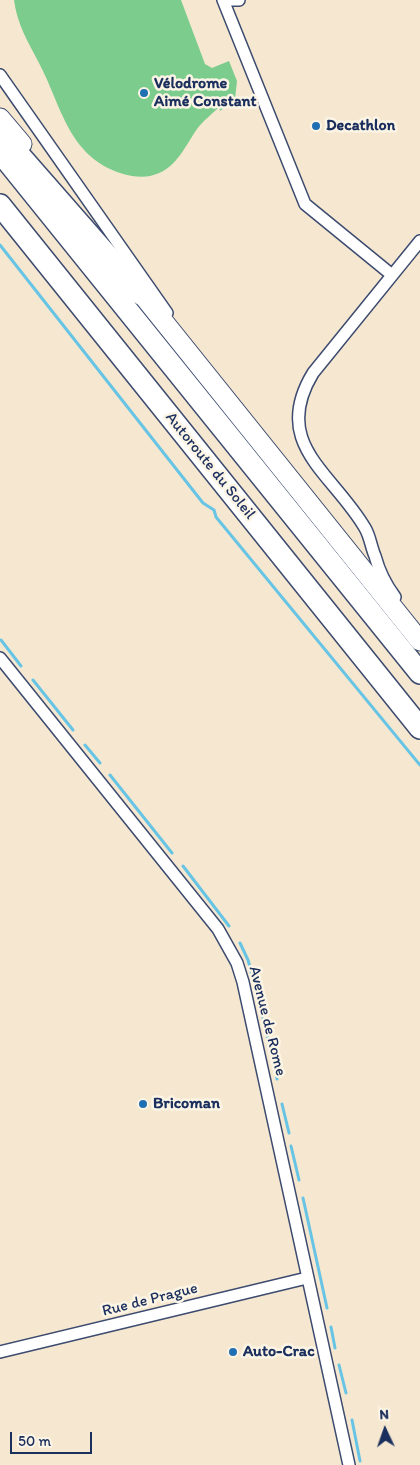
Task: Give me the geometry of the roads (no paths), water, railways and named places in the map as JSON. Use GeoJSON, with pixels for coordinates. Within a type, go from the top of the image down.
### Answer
{"type":"FeatureCollection","features":[{"type":"Feature","properties":{"kind":"highway"},"geometry":{"type":"LineString","coordinates":[[0,133],[141,294]]}},
{"type":"Feature","properties":{"kind":"highway","name":"Autoroute du Soleil"},"geometry":{"type":"LineString","coordinates":[[0,152],[420,673]]}},
{"type":"Feature","properties":{"kind":"highway","name":"Autoroute du Soleil"},"geometry":{"type":"LineString","coordinates":[[0,205],[420,728]]}},
{"type":"Feature","properties":{"kind":"main road"},"geometry":{"type":"LineString","coordinates":[[0,118],[90,226],[141,294],[420,640]]}},
{"type":"Feature","properties":{"kind":"street"},"geometry":{"type":"LineString","coordinates":[[222,0],[305,204],[392,275]]}},
{"type":"Feature","properties":{"kind":"street"},"geometry":{"type":"LineString","coordinates":[[228,0],[239,0]]}},
{"type":"Feature","properties":{"kind":"street"},"geometry":{"type":"LineString","coordinates":[[0,75],[231,405]]}},
{"type":"Feature","properties":{"kind":"street"},"geometry":{"type":"LineString","coordinates":[[420,241],[313,373],[302,396],[298,411],[299,427],[304,447],[366,528],[375,558],[389,588],[420,631]]}},
{"type":"Feature","properties":{"kind":"street","name":"Avenue de Rome"},"geometry":{"type":"LineString","coordinates":[[0,658],[218,929],[232,952],[243,982],[349,1465]]}},
{"type":"Feature","properties":{"kind":"street","name":"Rue de Prague"},"geometry":{"type":"LineString","coordinates":[[0,1352],[307,1278]]}},
{"type":"Feature","properties":{"kind":"waterway"},"geometry":{"type":"LineString","coordinates":[[0,245],[203,503],[214,510],[216,517],[420,765]]}},
{"type":"Feature","properties":{"kind":"waterway"},"geometry":{"type":"LineString","coordinates":[[1,640],[21,666]]}},
{"type":"Feature","properties":{"kind":"waterway"},"geometry":{"type":"LineString","coordinates":[[33,680],[73,730]]}},
{"type":"Feature","properties":{"kind":"waterway"},"geometry":{"type":"LineString","coordinates":[[85,745],[100,763]]}},
{"type":"Feature","properties":{"kind":"waterway"},"geometry":{"type":"LineString","coordinates":[[110,775],[172,853]]}},
{"type":"Feature","properties":{"kind":"waterway"},"geometry":{"type":"LineString","coordinates":[[183,866],[229,926]]}},
{"type":"Feature","properties":{"kind":"waterway"},"geometry":{"type":"LineString","coordinates":[[240,943],[248,960],[259,999]]}},
{"type":"Feature","properties":{"kind":"waterway"},"geometry":{"type":"LineString","coordinates":[[263,1018],[268,1039]]}},
{"type":"Feature","properties":{"kind":"waterway"},"geometry":{"type":"LineString","coordinates":[[271,1052],[277,1079]]}},
{"type":"Feature","properties":{"kind":"waterway"},"geometry":{"type":"LineString","coordinates":[[282,1104],[289,1133]]}},
{"type":"Feature","properties":{"kind":"waterway"},"geometry":{"type":"LineString","coordinates":[[291,1146],[299,1180]]}},
{"type":"Feature","properties":{"kind":"waterway"},"geometry":{"type":"LineString","coordinates":[[303,1198],[327,1308]]}},
{"type":"Feature","properties":{"kind":"waterway"},"geometry":{"type":"LineString","coordinates":[[331,1327],[335,1348]]}},
{"type":"Feature","properties":{"kind":"waterway"},"geometry":{"type":"LineString","coordinates":[[339,1365],[346,1393]]}},
{"type":"Feature","properties":{"kind":"waterway"},"geometry":{"type":"LineString","coordinates":[[352,1420],[360,1461]]}},
{"type":"Feature","properties":{"kind":"place","name":"Vélodrome Aimé Constant"},"geometry":{"type":"Point","coordinates":[144,93]}},
{"type":"Feature","properties":{"kind":"place","name":"Decathlon"},"geometry":{"type":"Point","coordinates":[316,126]}},
{"type":"Feature","properties":{"kind":"place","name":"Bricoman"},"geometry":{"type":"Point","coordinates":[143,1104]}},
{"type":"Feature","properties":{"kind":"place","name":"Auto-Crac"},"geometry":{"type":"Point","coordinates":[233,1352]}}]}
